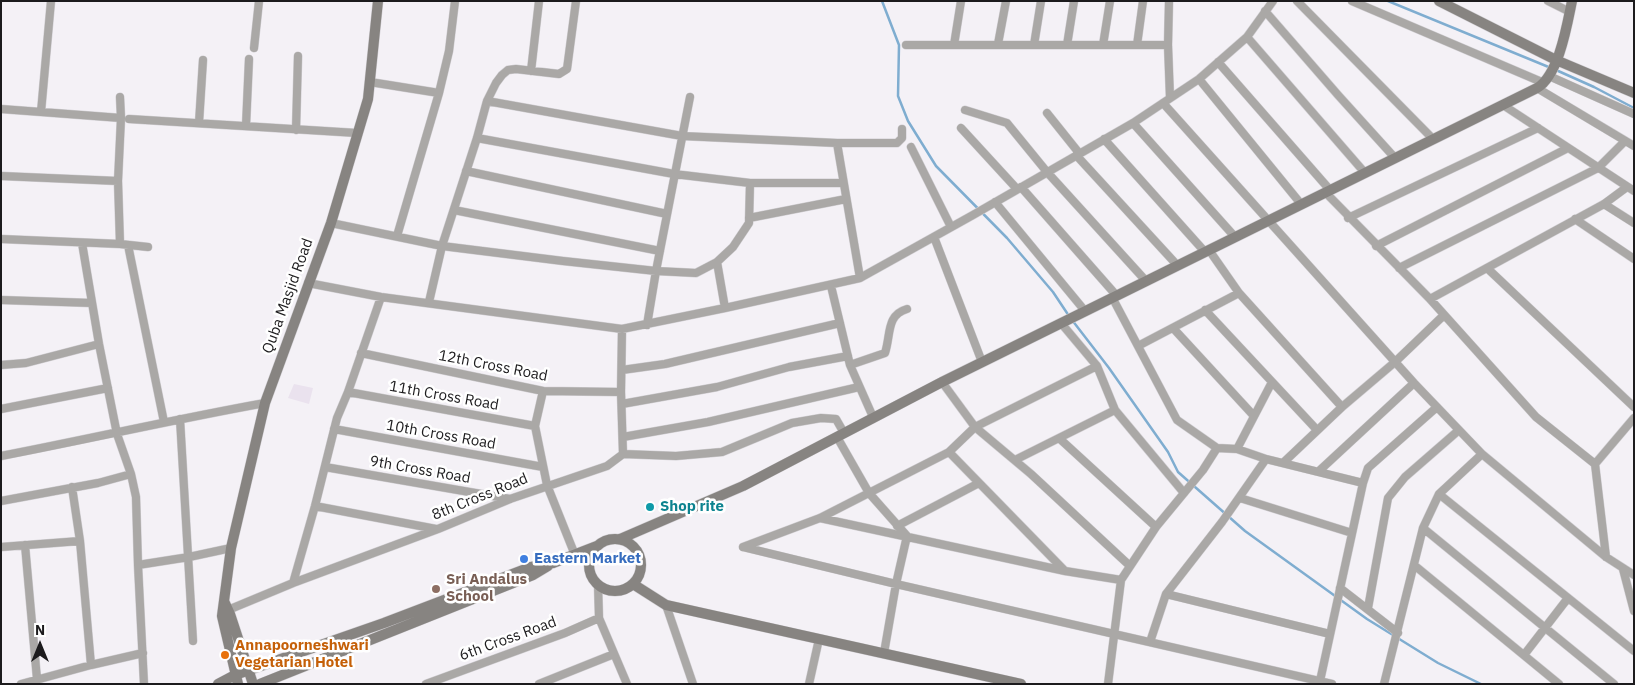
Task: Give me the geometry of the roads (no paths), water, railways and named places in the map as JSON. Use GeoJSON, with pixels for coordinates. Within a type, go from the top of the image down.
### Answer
{"type":"FeatureCollection","features":[{"type":"Feature","properties":{"kind":"street"},"geometry":{"type":"LineString","coordinates":[[41,112],[51,1]]}},
{"type":"Feature","properties":{"kind":"street"},"geometry":{"type":"LineString","coordinates":[[254,48],[259,1]]}},
{"type":"Feature","properties":{"kind":"street","name":"Quba Masjid Road"},"geometry":{"type":"LineString","coordinates":[[237,679],[222,616],[226,606],[231,548],[265,403],[331,223],[368,99],[378,1]]}},
{"type":"Feature","properties":{"kind":"street"},"geometry":{"type":"LineString","coordinates":[[397,236],[439,93],[449,51],[455,1]]}},
{"type":"Feature","properties":{"kind":"street"},"geometry":{"type":"LineString","coordinates":[[531,71],[540,1]]}},
{"type":"Feature","properties":{"kind":"street"},"geometry":{"type":"LineString","coordinates":[[429,302],[442,246],[487,101],[504,72],[516,69],[559,74],[567,69],[576,1]]}},
{"type":"Feature","properties":{"kind":"street"},"geometry":{"type":"LineString","coordinates":[[954,45],[961,1]]}},
{"type":"Feature","properties":{"kind":"street"},"geometry":{"type":"LineString","coordinates":[[998,44],[1006,1]]}},
{"type":"Feature","properties":{"kind":"street"},"geometry":{"type":"LineString","coordinates":[[1034,45],[1041,1]]}},
{"type":"Feature","properties":{"kind":"street"},"geometry":{"type":"LineString","coordinates":[[1067,45],[1074,1]]}},
{"type":"Feature","properties":{"kind":"street"},"geometry":{"type":"LineString","coordinates":[[1103,45],[1110,1]]}},
{"type":"Feature","properties":{"kind":"street"},"geometry":{"type":"LineString","coordinates":[[1137,45],[1143,1]]}},
{"type":"Feature","properties":{"kind":"street"},"geometry":{"type":"LineString","coordinates":[[1168,1],[1167,100],[1394,362],[1482,454],[1606,557],[1634,575]]}},
{"type":"Feature","properties":{"kind":"street"},"geometry":{"type":"LineString","coordinates":[[308,284],[381,297],[622,329],[831,286],[860,278],[993,204],[1132,123],[1199,79],[1247,36],[1273,1]]}},
{"type":"Feature","properties":{"kind":"street"},"geometry":{"type":"LineString","coordinates":[[1297,1],[1433,140]]}},
{"type":"Feature","properties":{"kind":"street"},"geometry":{"type":"LineString","coordinates":[[1352,1],[1548,74],[1634,114]]}},
{"type":"Feature","properties":{"kind":"street"},"geometry":{"type":"LineString","coordinates":[[1438,1],[1548,74],[1634,146]]}},
{"type":"Feature","properties":{"kind":"street"},"geometry":{"type":"LineString","coordinates":[[620,540],[731,492],[942,382],[1503,105],[1548,74],[1571,6],[1548,1]]}},
{"type":"Feature","properties":{"kind":"street"},"geometry":{"type":"LineString","coordinates":[[1266,11],[1395,158]]}},
{"type":"Feature","properties":{"kind":"street"},"geometry":{"type":"LineString","coordinates":[[1247,36],[1365,173]]}},
{"type":"Feature","properties":{"kind":"street"},"geometry":{"type":"LineString","coordinates":[[906,45],[1168,46]]}},
{"type":"Feature","properties":{"kind":"street"},"geometry":{"type":"LineString","coordinates":[[296,130],[298,56]]}},
{"type":"Feature","properties":{"kind":"street"},"geometry":{"type":"LineString","coordinates":[[199,123],[203,60]]}},
{"type":"Feature","properties":{"kind":"street"},"geometry":{"type":"LineString","coordinates":[[246,126],[249,60]]}},
{"type":"Feature","properties":{"kind":"street"},"geometry":{"type":"LineString","coordinates":[[1218,62],[1328,191],[1348,218],[1430,299],[1536,417],[1596,464]]}},
{"type":"Feature","properties":{"kind":"street"},"geometry":{"type":"LineString","coordinates":[[1548,74],[1634,92]]}},
{"type":"Feature","properties":{"kind":"street"},"geometry":{"type":"LineString","coordinates":[[1199,79],[1301,204]]}},
{"type":"Feature","properties":{"kind":"street"},"geometry":{"type":"LineString","coordinates":[[370,82],[439,93]]}},
{"type":"Feature","properties":{"kind":"street"},"geometry":{"type":"LineString","coordinates":[[120,97],[125,118],[118,181],[124,244],[164,422]]}},
{"type":"Feature","properties":{"kind":"street"},"geometry":{"type":"LineString","coordinates":[[647,325],[690,97]]}},
{"type":"Feature","properties":{"kind":"street"},"geometry":{"type":"LineString","coordinates":[[487,101],[682,136],[837,143],[896,143],[902,138],[902,129]]}},
{"type":"Feature","properties":{"kind":"street"},"geometry":{"type":"LineString","coordinates":[[1430,299],[1630,189],[1503,105]]}},
{"type":"Feature","properties":{"kind":"street"},"geometry":{"type":"LineString","coordinates":[[1,109],[357,133]]}},
{"type":"Feature","properties":{"kind":"street"},"geometry":{"type":"LineString","coordinates":[[966,110],[1007,123],[1047,172],[1146,281]]}},
{"type":"Feature","properties":{"kind":"street"},"geometry":{"type":"LineString","coordinates":[[1047,113],[1078,154],[1177,266]]}},
{"type":"Feature","properties":{"kind":"street"},"geometry":{"type":"LineString","coordinates":[[1132,123],[1235,237]]}},
{"type":"Feature","properties":{"kind":"street"},"geometry":{"type":"LineString","coordinates":[[961,128],[1019,188],[1114,296],[1177,420],[1217,448],[1236,449],[1266,459],[1363,483]]}},
{"type":"Feature","properties":{"kind":"street"},"geometry":{"type":"LineString","coordinates":[[1348,218],[1538,128]]}},
{"type":"Feature","properties":{"kind":"street"},"geometry":{"type":"LineString","coordinates":[[477,138],[674,174],[750,183],[843,183]]}},
{"type":"Feature","properties":{"kind":"street"},"geometry":{"type":"LineString","coordinates":[[1104,139],[1207,251],[1239,292],[1342,407]]}},
{"type":"Feature","properties":{"kind":"street"},"geometry":{"type":"LineString","coordinates":[[1399,268],[1598,168],[1626,141]]}},
{"type":"Feature","properties":{"kind":"street"},"geometry":{"type":"LineString","coordinates":[[837,143],[860,278]]}},
{"type":"Feature","properties":{"kind":"street"},"geometry":{"type":"LineString","coordinates":[[911,148],[951,227]]}},
{"type":"Feature","properties":{"kind":"street"},"geometry":{"type":"LineString","coordinates":[[1376,246],[1568,148]]}},
{"type":"Feature","properties":{"kind":"street"},"geometry":{"type":"LineString","coordinates":[[466,172],[667,214]]}},
{"type":"Feature","properties":{"kind":"street"},"geometry":{"type":"LineString","coordinates":[[1,176],[118,181]]}},
{"type":"Feature","properties":{"kind":"street"},"geometry":{"type":"LineString","coordinates":[[331,223],[442,246],[656,271],[696,272],[717,262],[733,247],[749,223],[750,183]]}},
{"type":"Feature","properties":{"kind":"street"},"geometry":{"type":"LineString","coordinates":[[749,218],[846,199]]}},
{"type":"Feature","properties":{"kind":"street"},"geometry":{"type":"LineString","coordinates":[[993,204],[1082,312]]}},
{"type":"Feature","properties":{"kind":"street"},"geometry":{"type":"LineString","coordinates":[[1604,204],[1634,223]]}},
{"type":"Feature","properties":{"kind":"street"},"geometry":{"type":"LineString","coordinates":[[454,210],[660,251]]}},
{"type":"Feature","properties":{"kind":"street"},"geometry":{"type":"LineString","coordinates":[[1575,219],[1634,260]]}},
{"type":"Feature","properties":{"kind":"street"},"geometry":{"type":"LineString","coordinates":[[934,237],[982,362]]}},
{"type":"Feature","properties":{"kind":"street"},"geometry":{"type":"LineString","coordinates":[[1,239],[124,244],[148,247]]}},
{"type":"Feature","properties":{"kind":"street"},"geometry":{"type":"LineString","coordinates":[[82,243],[117,434],[131,474],[136,497],[144,684]]}},
{"type":"Feature","properties":{"kind":"street"},"geometry":{"type":"LineString","coordinates":[[717,262],[725,308]]}},
{"type":"Feature","properties":{"kind":"street"},"geometry":{"type":"LineString","coordinates":[[1487,268],[1634,407]]}},
{"type":"Feature","properties":{"kind":"street"},"geometry":{"type":"LineString","coordinates":[[831,286],[850,365],[873,417]]}},
{"type":"Feature","properties":{"kind":"street"},"geometry":{"type":"LineString","coordinates":[[1138,346],[1239,292]]}},
{"type":"Feature","properties":{"kind":"street"},"geometry":{"type":"LineString","coordinates":[[293,583],[337,418],[381,297]]}},
{"type":"Feature","properties":{"kind":"street"},"geometry":{"type":"LineString","coordinates":[[1,300],[92,303]]}},
{"type":"Feature","properties":{"kind":"street"},"geometry":{"type":"LineString","coordinates":[[850,365],[885,353],[893,318],[900,311],[908,309]]}},
{"type":"Feature","properties":{"kind":"street"},"geometry":{"type":"LineString","coordinates":[[1205,310],[1317,430]]}},
{"type":"Feature","properties":{"kind":"street"},"geometry":{"type":"LineString","coordinates":[[1284,462],[1444,315]]}},
{"type":"Feature","properties":{"kind":"street"},"geometry":{"type":"LineString","coordinates":[[1063,322],[1097,366],[1115,410],[1184,493]]}},
{"type":"Feature","properties":{"kind":"street"},"geometry":{"type":"LineString","coordinates":[[622,370],[665,364],[840,323]]}},
{"type":"Feature","properties":{"kind":"street"},"geometry":{"type":"LineString","coordinates":[[1173,328],[1254,416]]}},
{"type":"Feature","properties":{"kind":"street"},"geometry":{"type":"LineString","coordinates":[[622,329],[621,392],[624,454],[676,456],[722,452],[792,424],[821,418],[836,420],[840,435],[870,493],[906,536]]}},
{"type":"Feature","properties":{"kind":"street"},"geometry":{"type":"LineString","coordinates":[[1,365],[26,363],[99,344]]}},
{"type":"Feature","properties":{"kind":"street","name":"12th Cross Road"},"geometry":{"type":"LineString","coordinates":[[361,353],[543,392],[621,392]]}},
{"type":"Feature","properties":{"kind":"street"},"geometry":{"type":"LineString","coordinates":[[622,404],[717,387],[789,367],[848,356]]}},
{"type":"Feature","properties":{"kind":"street"},"geometry":{"type":"LineString","coordinates":[[1097,366],[974,427],[949,452],[870,493],[820,518],[743,547],[1332,684]]}},
{"type":"Feature","properties":{"kind":"street"},"geometry":{"type":"LineString","coordinates":[[942,382],[974,427],[1015,460],[1130,566]]}},
{"type":"Feature","properties":{"kind":"street"},"geometry":{"type":"LineString","coordinates":[[1236,449],[1272,382]]}},
{"type":"Feature","properties":{"kind":"street"},"geometry":{"type":"LineString","coordinates":[[1319,471],[1414,383]]}},
{"type":"Feature","properties":{"kind":"street"},"geometry":{"type":"LineString","coordinates":[[623,437],[708,422],[859,387]]}},
{"type":"Feature","properties":{"kind":"street"},"geometry":{"type":"LineString","coordinates":[[1,409],[108,388]]}},
{"type":"Feature","properties":{"kind":"street","name":"11th Cross Road"},"geometry":{"type":"LineString","coordinates":[[348,392],[535,426]]}},
{"type":"Feature","properties":{"kind":"street"},"geometry":{"type":"LineString","coordinates":[[543,392],[535,426],[543,467],[547,485],[575,555]]}},
{"type":"Feature","properties":{"kind":"street"},"geometry":{"type":"LineString","coordinates":[[1,456],[265,403]]}},
{"type":"Feature","properties":{"kind":"street"},"geometry":{"type":"LineString","coordinates":[[1320,681],[1363,483],[1368,468],[1437,407]]}},
{"type":"Feature","properties":{"kind":"street"},"geometry":{"type":"LineString","coordinates":[[1015,460],[1115,410]]}},
{"type":"Feature","properties":{"kind":"street"},"geometry":{"type":"LineString","coordinates":[[1606,557],[1596,464],[1634,418]]}},
{"type":"Feature","properties":{"kind":"street"},"geometry":{"type":"LineString","coordinates":[[180,419],[193,641]]}},
{"type":"Feature","properties":{"kind":"street","name":"10th Cross Road"},"geometry":{"type":"LineString","coordinates":[[334,429],[543,467]]}},
{"type":"Feature","properties":{"kind":"street"},"geometry":{"type":"LineString","coordinates":[[1368,608],[1388,498],[1405,477],[1459,430]]}},
{"type":"Feature","properties":{"kind":"street"},"geometry":{"type":"LineString","coordinates":[[1060,439],[1156,527]]}},
{"type":"Feature","properties":{"kind":"street"},"geometry":{"type":"LineString","coordinates":[[1108,684],[1120,580],[1156,527],[1203,470],[1217,448]]}},
{"type":"Feature","properties":{"kind":"street"},"geometry":{"type":"LineString","coordinates":[[949,452],[1065,571]]}},
{"type":"Feature","properties":{"kind":"street","name":"8th Cross Road"},"geometry":{"type":"LineString","coordinates":[[226,606],[438,529],[547,485],[607,466],[624,454]]}},
{"type":"Feature","properties":{"kind":"street"},"geometry":{"type":"LineString","coordinates":[[1384,684],[1423,528],[1439,494],[1482,454]]}},
{"type":"Feature","properties":{"kind":"street"},"geometry":{"type":"LineString","coordinates":[[1150,642],[1166,594],[1240,498],[1266,459]]}},
{"type":"Feature","properties":{"kind":"street","name":"9th Cross Road"},"geometry":{"type":"LineString","coordinates":[[325,467],[510,499]]}},
{"type":"Feature","properties":{"kind":"street"},"geometry":{"type":"LineString","coordinates":[[1,500],[131,474]]}},
{"type":"Feature","properties":{"kind":"street"},"geometry":{"type":"LineString","coordinates":[[897,526],[979,483]]}},
{"type":"Feature","properties":{"kind":"street"},"geometry":{"type":"LineString","coordinates":[[72,487],[80,541],[90,665]]}},
{"type":"Feature","properties":{"kind":"street"},"geometry":{"type":"LineString","coordinates":[[1439,494],[1634,651]]}},
{"type":"Feature","properties":{"kind":"street"},"geometry":{"type":"LineString","coordinates":[[1240,498],[1352,532]]}},
{"type":"Feature","properties":{"kind":"street"},"geometry":{"type":"LineString","coordinates":[[315,506],[438,529]]}},
{"type":"Feature","properties":{"kind":"street"},"geometry":{"type":"LineString","coordinates":[[820,518],[1065,571],[1120,580]]}},
{"type":"Feature","properties":{"kind":"street"},"geometry":{"type":"LineString","coordinates":[[1423,528],[1614,684]]}},
{"type":"Feature","properties":{"kind":"street"},"geometry":{"type":"LineString","coordinates":[[884,654],[906,536]]}},
{"type":"Feature","properties":{"kind":"street"},"geometry":{"type":"LineString","coordinates":[[218,684],[237,679],[248,670],[384,623],[531,567],[553,563],[612,539],[628,542],[639,554],[641,570],[634,584],[620,591],[612,591],[598,584],[592,578],[589,570],[589,561],[597,546]]}},
{"type":"Feature","properties":{"kind":"street"},"geometry":{"type":"LineString","coordinates":[[1,547],[80,541]]}},
{"type":"Feature","properties":{"kind":"street"},"geometry":{"type":"LineString","coordinates":[[25,545],[37,679]]}},
{"type":"Feature","properties":{"kind":"street"},"geometry":{"type":"LineString","coordinates":[[138,566],[189,558],[231,548]]}},
{"type":"Feature","properties":{"kind":"street"},"geometry":{"type":"LineString","coordinates":[[260,684],[533,575],[553,563]]}},
{"type":"Feature","properties":{"kind":"street"},"geometry":{"type":"LineString","coordinates":[[1414,565],[1559,684]]}},
{"type":"Feature","properties":{"kind":"street"},"geometry":{"type":"LineString","coordinates":[[1623,569],[1634,611]]}},
{"type":"Feature","properties":{"kind":"street"},"geometry":{"type":"LineString","coordinates":[[598,584],[599,618],[627,684]]}},
{"type":"Feature","properties":{"kind":"street"},"geometry":{"type":"LineString","coordinates":[[634,584],[666,605],[1019,683]]}},
{"type":"Feature","properties":{"kind":"street"},"geometry":{"type":"LineString","coordinates":[[1340,591],[1368,608],[1397,634]]}},
{"type":"Feature","properties":{"kind":"street"},"geometry":{"type":"LineString","coordinates":[[1166,594],[1330,634]]}},
{"type":"Feature","properties":{"kind":"street"},"geometry":{"type":"LineString","coordinates":[[1524,656],[1568,598]]}},
{"type":"Feature","properties":{"kind":"street"},"geometry":{"type":"LineString","coordinates":[[666,605],[694,684]]}},
{"type":"Feature","properties":{"kind":"street","name":"Quba Masjid Road"},"geometry":{"type":"LineString","coordinates":[[226,606],[253,684]]}},
{"type":"Feature","properties":{"kind":"street","name":"6th Cross Road"},"geometry":{"type":"LineString","coordinates":[[426,684],[565,633],[599,618]]}},
{"type":"Feature","properties":{"kind":"street"},"geometry":{"type":"LineString","coordinates":[[809,684],[819,639]]}},
{"type":"Feature","properties":{"kind":"street"},"geometry":{"type":"LineString","coordinates":[[21,684],[143,653]]}},
{"type":"Feature","properties":{"kind":"street"},"geometry":{"type":"LineString","coordinates":[[539,684],[614,654]]}},
{"type":"Feature","properties":{"kind":"waterway"},"geometry":{"type":"LineString","coordinates":[[882,1],[899,45],[898,96],[908,121],[936,166],[1007,238],[1053,292],[1069,316]]}},
{"type":"Feature","properties":{"kind":"waterway"},"geometry":{"type":"LineString","coordinates":[[1388,1],[1551,68]]}},
{"type":"Feature","properties":{"kind":"waterway"},"geometry":{"type":"LineString","coordinates":[[1556,70],[1634,108]]}},
{"type":"Feature","properties":{"kind":"waterway"},"geometry":{"type":"LineString","coordinates":[[1072,320],[1109,368],[1168,452],[1178,472],[1245,531],[1367,619],[1438,663],[1481,684]]}},
{"type":"Feature","properties":{"kind":"place","name":"Shop rite"},"geometry":{"type":"Point","coordinates":[650,507]}},
{"type":"Feature","properties":{"kind":"place","name":"Eastern Market"},"geometry":{"type":"Point","coordinates":[524,559]}},
{"type":"Feature","properties":{"kind":"place","name":"Sri Andalus School"},"geometry":{"type":"Point","coordinates":[436,589]}},
{"type":"Feature","properties":{"kind":"place","name":"Annapoorneshwari Vegetarian Hotel"},"geometry":{"type":"Point","coordinates":[225,655]}}]}
